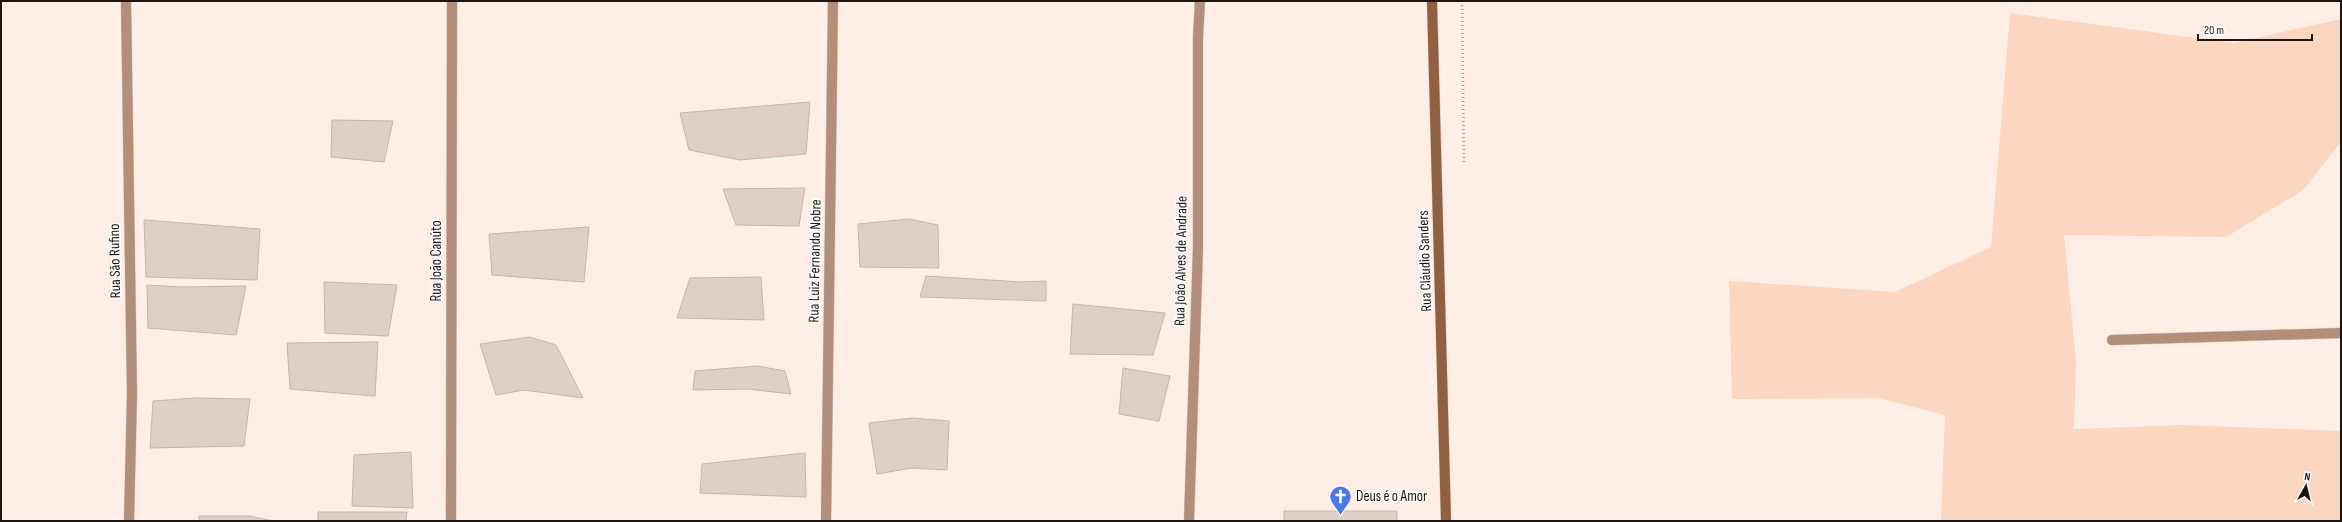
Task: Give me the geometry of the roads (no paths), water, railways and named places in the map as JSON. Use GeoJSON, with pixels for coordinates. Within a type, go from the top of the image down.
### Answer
{"type":"FeatureCollection","features":[{"type":"Feature","properties":{"kind":"main road","name":"Rua Cláudio Sanders"},"geometry":{"type":"LineString","coordinates":[[1432,1],[1446,521]]}},
{"type":"Feature","properties":{"kind":"street","name":"Rua São Rufino"},"geometry":{"type":"LineString","coordinates":[[126,1],[132,394],[129,521]]}},
{"type":"Feature","properties":{"kind":"street","name":"Rua João Canúto"},"geometry":{"type":"LineString","coordinates":[[451,521],[452,1]]}},
{"type":"Feature","properties":{"kind":"street","name":"Rua Luiz Fernando Nobre"},"geometry":{"type":"LineString","coordinates":[[826,521],[833,1]]}},
{"type":"Feature","properties":{"kind":"street","name":"Rua João Alves de Andrade"},"geometry":{"type":"LineString","coordinates":[[1189,521],[1198,247],[1198,37],[1200,1]]}},
{"type":"Feature","properties":{"kind":"street"},"geometry":{"type":"LineString","coordinates":[[2112,340],[2341,333]]}},
{"type":"Feature","properties":{"kind":"place","name":"Deus é o Amor"},"geometry":{"type":"Point","coordinates":[1341,516]}}]}
